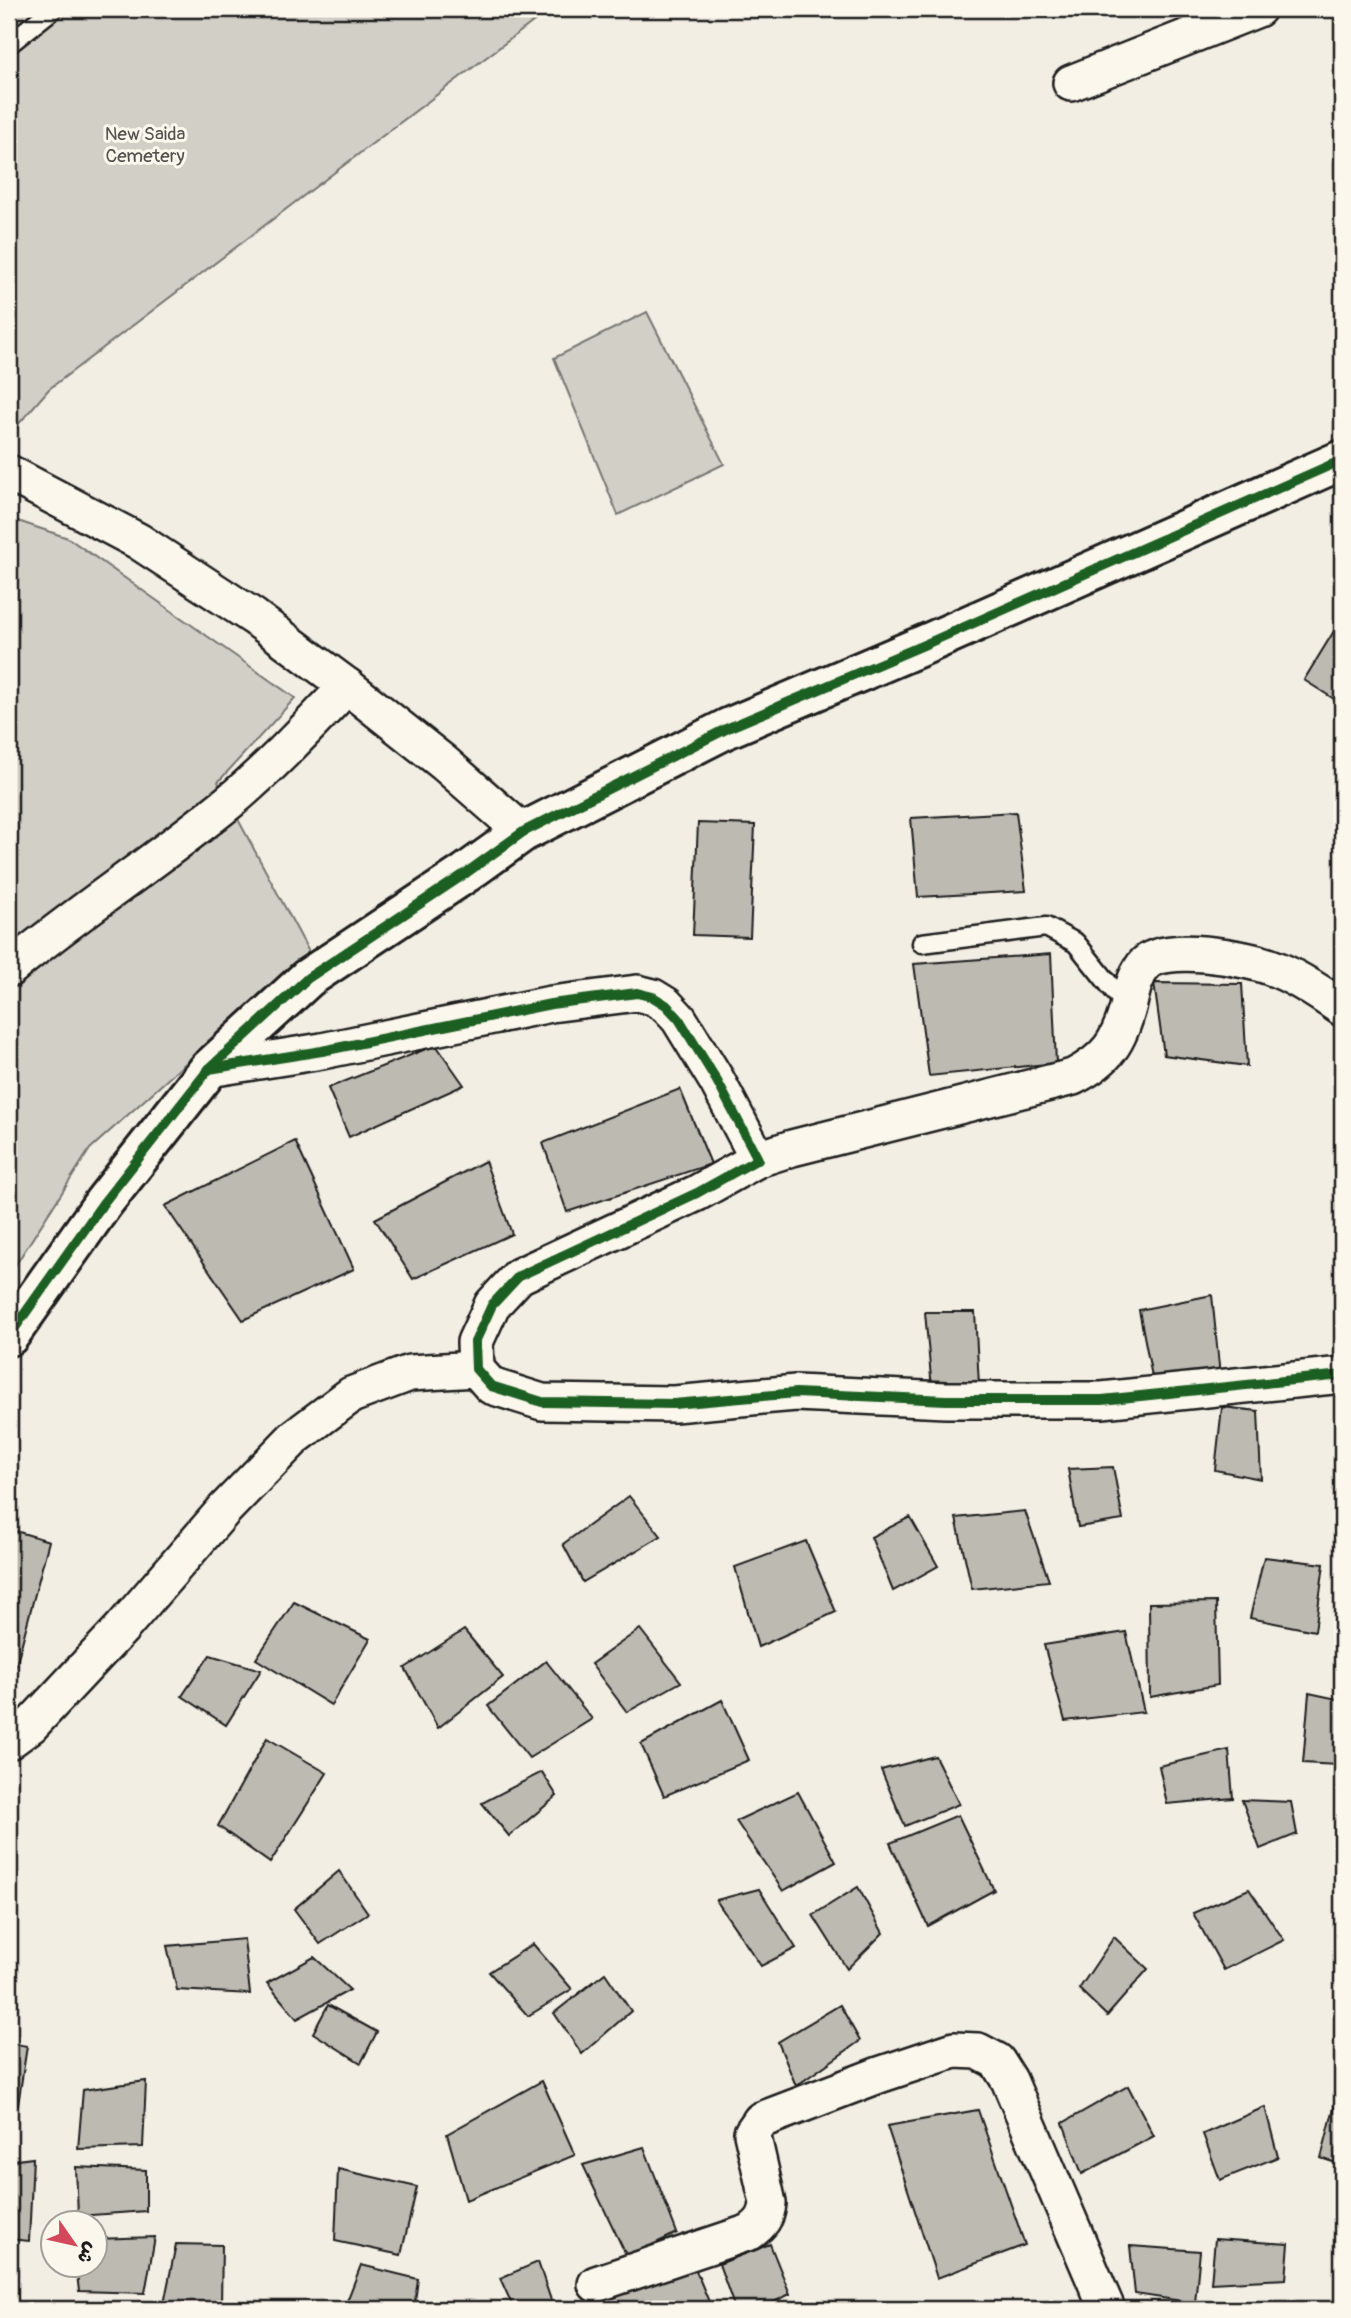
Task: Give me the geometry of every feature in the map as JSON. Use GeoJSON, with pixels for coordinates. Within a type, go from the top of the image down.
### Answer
{"type":"FeatureCollection","features":[{"type":"Feature","properties":{"kind":"street"},"geometry":{"type":"LineString","coordinates":[[1070,83],[1258,9]]}},
{"type":"Feature","properties":{"kind":"street"},"geometry":{"type":"LineString","coordinates":[[9,1336],[104,1202],[209,1069],[308,978],[523,832],[729,727],[951,633],[1342,460]]}},
{"type":"Feature","properties":{"kind":"street"},"geometry":{"type":"LineString","coordinates":[[9,473],[138,541],[254,617],[444,763],[523,832]]}},
{"type":"Feature","properties":{"kind":"street"},"geometry":{"type":"LineString","coordinates":[[9,969],[235,797],[273,763],[347,686]]}},
{"type":"Feature","properties":{"kind":"street"},"geometry":{"type":"LineString","coordinates":[[1342,1008],[1272,967],[1227,957],[1171,953],[1154,956],[1145,962],[1134,981],[1120,1033],[1108,1054],[1093,1067],[1073,1077],[806,1144],[758,1159],[697,1193],[519,1276],[492,1305],[475,1342],[476,1369],[491,1386],[542,1402],[674,1404],[796,1392],[946,1400],[1102,1400],[1342,1375]]}},
{"type":"Feature","properties":{"kind":"street"},"geometry":{"type":"LineString","coordinates":[[209,1069],[323,1051],[551,1004],[636,993],[653,997],[666,1005],[679,1019],[717,1080],[758,1159]]}},
{"type":"Feature","properties":{"kind":"street"},"geometry":{"type":"LineString","coordinates":[[9,1741],[31,1725],[122,1628],[224,1510],[295,1437],[351,1395],[410,1373],[476,1369]]}},
{"type":"Feature","properties":{"kind":"street"},"geometry":{"type":"LineString","coordinates":[[596,2284],[750,2232],[760,2224],[767,2213],[768,2203],[752,2133],[761,2120],[954,2050],[978,2051],[997,2061],[1009,2080],[1107,2309]]}},
{"type":"Feature","properties":{"kind":"lane"},"geometry":{"type":"LineString","coordinates":[[9,44],[53,9]]}},
{"type":"Feature","properties":{"kind":"lane"},"geometry":{"type":"LineString","coordinates":[[922,943],[1046,927],[1076,943],[1128,1008]]}},
{"type":"Feature","properties":{"kind":"green space","name":"New Saida Cemetery"},"geometry":{"type":"Polygon","coordinates":[[[9,9],[550,9],[49,389],[9,435],[9,9]]]}},
{"type":"Feature","properties":{"kind":"green space"},"geometry":{"type":"Polygon","coordinates":[[[647,312],[724,464],[618,515],[554,358],[647,312]]]}},
{"type":"Feature","properties":{"kind":"green space"},"geometry":{"type":"Polygon","coordinates":[[[9,518],[68,538],[295,698],[218,782],[309,952],[90,1149],[9,1275],[9,518]]]}},
{"type":"Feature","properties":{"kind":"building"},"geometry":{"type":"Polygon","coordinates":[[[1342,618],[1342,704],[1304,680],[1342,618]]]}},
{"type":"Feature","properties":{"kind":"building"},"geometry":{"type":"Polygon","coordinates":[[[1016,812],[1026,891],[918,897],[911,818],[1016,812]]]}},
{"type":"Feature","properties":{"kind":"building"},"geometry":{"type":"Polygon","coordinates":[[[698,823],[755,825],[750,937],[693,935],[698,823]]]}},
{"type":"Feature","properties":{"kind":"building"},"geometry":{"type":"Polygon","coordinates":[[[1051,954],[1056,1063],[929,1076],[914,964],[1051,954]]]}},
{"type":"Feature","properties":{"kind":"building"},"geometry":{"type":"Polygon","coordinates":[[[1154,983],[1242,984],[1247,1066],[1164,1055],[1154,983]]]}},
{"type":"Feature","properties":{"kind":"building"},"geometry":{"type":"Polygon","coordinates":[[[436,1045],[464,1085],[349,1137],[328,1088],[436,1045]]]}},
{"type":"Feature","properties":{"kind":"building"},"geometry":{"type":"Polygon","coordinates":[[[680,1089],[711,1164],[567,1212],[543,1143],[680,1089]]]}},
{"type":"Feature","properties":{"kind":"building"},"geometry":{"type":"Polygon","coordinates":[[[295,1141],[354,1269],[243,1320],[165,1206],[295,1141]]]}},
{"type":"Feature","properties":{"kind":"building"},"geometry":{"type":"Polygon","coordinates":[[[485,1161],[512,1234],[413,1279],[375,1219],[485,1161]]]}},
{"type":"Feature","properties":{"kind":"building"},"geometry":{"type":"Polygon","coordinates":[[[1212,1295],[1220,1376],[1153,1382],[1139,1310],[1212,1295]]]}},
{"type":"Feature","properties":{"kind":"building"},"geometry":{"type":"Polygon","coordinates":[[[925,1312],[975,1312],[979,1385],[932,1389],[925,1312]]]}},
{"type":"Feature","properties":{"kind":"building"},"geometry":{"type":"Polygon","coordinates":[[[1222,1407],[1258,1411],[1261,1479],[1215,1470],[1222,1407]]]}},
{"type":"Feature","properties":{"kind":"building"},"geometry":{"type":"Polygon","coordinates":[[[1113,1467],[1123,1520],[1078,1527],[1068,1469],[1113,1467]]]}},
{"type":"Feature","properties":{"kind":"building"},"geometry":{"type":"Polygon","coordinates":[[[629,1496],[661,1536],[583,1582],[563,1544],[629,1496]]]}},
{"type":"Feature","properties":{"kind":"building"},"geometry":{"type":"Polygon","coordinates":[[[1025,1511],[1049,1581],[972,1589],[956,1518],[1025,1511]]]}},
{"type":"Feature","properties":{"kind":"building"},"geometry":{"type":"Polygon","coordinates":[[[910,1517],[938,1566],[893,1591],[871,1537],[910,1517]]]}},
{"type":"Feature","properties":{"kind":"building"},"geometry":{"type":"Polygon","coordinates":[[[9,1529],[49,1541],[9,1692],[9,1529]]]}},
{"type":"Feature","properties":{"kind":"building"},"geometry":{"type":"Polygon","coordinates":[[[806,1541],[836,1612],[758,1647],[735,1567],[806,1541]]]}},
{"type":"Feature","properties":{"kind":"building"},"geometry":{"type":"Polygon","coordinates":[[[1264,1557],[1324,1564],[1315,1631],[1250,1618],[1264,1557]]]}},
{"type":"Feature","properties":{"kind":"building"},"geometry":{"type":"Polygon","coordinates":[[[294,1602],[370,1639],[331,1705],[256,1659],[294,1602]]]}},
{"type":"Feature","properties":{"kind":"building"},"geometry":{"type":"Polygon","coordinates":[[[1216,1602],[1218,1685],[1150,1697],[1149,1603],[1216,1602]]]}},
{"type":"Feature","properties":{"kind":"building"},"geometry":{"type":"Polygon","coordinates":[[[640,1629],[681,1682],[627,1712],[591,1664],[640,1629]]]}},
{"type":"Feature","properties":{"kind":"building"},"geometry":{"type":"Polygon","coordinates":[[[464,1630],[503,1677],[438,1728],[405,1668],[464,1630]]]}},
{"type":"Feature","properties":{"kind":"building"},"geometry":{"type":"Polygon","coordinates":[[[1126,1632],[1144,1712],[1065,1721],[1044,1645],[1126,1632]]]}},
{"type":"Feature","properties":{"kind":"building"},"geometry":{"type":"Polygon","coordinates":[[[210,1655],[261,1670],[226,1725],[182,1696],[210,1655]]]}},
{"type":"Feature","properties":{"kind":"building"},"geometry":{"type":"Polygon","coordinates":[[[546,1661],[592,1719],[529,1758],[488,1706],[546,1661]]]}},
{"type":"Feature","properties":{"kind":"building"},"geometry":{"type":"Polygon","coordinates":[[[1309,1693],[1342,1700],[1342,1732],[1337,1765],[1303,1763],[1309,1693]]]}},
{"type":"Feature","properties":{"kind":"building"},"geometry":{"type":"Polygon","coordinates":[[[722,1700],[749,1760],[664,1796],[641,1744],[722,1700]]]}},
{"type":"Feature","properties":{"kind":"building"},"geometry":{"type":"Polygon","coordinates":[[[267,1738],[327,1773],[270,1863],[218,1826],[267,1738]]]}},
{"type":"Feature","properties":{"kind":"building"},"geometry":{"type":"Polygon","coordinates":[[[1229,1750],[1233,1798],[1167,1804],[1159,1766],[1229,1750]]]}},
{"type":"Feature","properties":{"kind":"building"},"geometry":{"type":"Polygon","coordinates":[[[935,1756],[959,1804],[905,1826],[881,1770],[935,1756]]]}},
{"type":"Feature","properties":{"kind":"building"},"geometry":{"type":"Polygon","coordinates":[[[542,1772],[557,1796],[509,1836],[482,1803],[542,1772]]]}},
{"type":"Feature","properties":{"kind":"building"},"geometry":{"type":"Polygon","coordinates":[[[798,1792],[836,1862],[783,1891],[736,1821],[798,1792]]]}},
{"type":"Feature","properties":{"kind":"building"},"geometry":{"type":"Polygon","coordinates":[[[1242,1800],[1291,1802],[1297,1834],[1260,1849],[1242,1800]]]}},
{"type":"Feature","properties":{"kind":"building"},"geometry":{"type":"Polygon","coordinates":[[[958,1815],[994,1890],[928,1926],[890,1843],[958,1815]]]}},
{"type":"Feature","properties":{"kind":"building"},"geometry":{"type":"Polygon","coordinates":[[[339,1871],[368,1913],[320,1944],[294,1909],[339,1871]]]}},
{"type":"Feature","properties":{"kind":"building"},"geometry":{"type":"Polygon","coordinates":[[[858,1887],[883,1933],[847,1969],[813,1915],[858,1887]]]}},
{"type":"Feature","properties":{"kind":"building"},"geometry":{"type":"Polygon","coordinates":[[[759,1889],[796,1948],[761,1966],[716,1900],[759,1889]]]}},
{"type":"Feature","properties":{"kind":"building"},"geometry":{"type":"Polygon","coordinates":[[[1249,1889],[1284,1940],[1224,1970],[1193,1913],[1249,1889]]]}},
{"type":"Feature","properties":{"kind":"building"},"geometry":{"type":"Polygon","coordinates":[[[1114,1937],[1148,1969],[1107,2016],[1079,1989],[1114,1937]]]}},
{"type":"Feature","properties":{"kind":"building"},"geometry":{"type":"Polygon","coordinates":[[[244,1939],[250,1994],[177,1990],[167,1946],[244,1939]]]}},
{"type":"Feature","properties":{"kind":"building"},"geometry":{"type":"Polygon","coordinates":[[[533,1944],[572,1989],[528,2016],[489,1972],[533,1944]]]}},
{"type":"Feature","properties":{"kind":"building"},"geometry":{"type":"Polygon","coordinates":[[[314,1957],[350,1990],[297,2019],[267,1983],[314,1957]]]}},
{"type":"Feature","properties":{"kind":"building"},"geometry":{"type":"Polygon","coordinates":[[[605,1973],[631,2011],[582,2054],[554,2013],[605,1973]]]}},
{"type":"Feature","properties":{"kind":"building"},"geometry":{"type":"Polygon","coordinates":[[[328,2005],[377,2032],[361,2063],[313,2033],[328,2005]]]}},
{"type":"Feature","properties":{"kind":"building"},"geometry":{"type":"Polygon","coordinates":[[[840,2005],[860,2041],[796,2086],[778,2042],[840,2005]]]}},
{"type":"Feature","properties":{"kind":"building"},"geometry":{"type":"Polygon","coordinates":[[[9,2043],[27,2046],[18,2105],[9,2105],[9,2043]]]}},
{"type":"Feature","properties":{"kind":"building"},"geometry":{"type":"Polygon","coordinates":[[[1342,2077],[1342,2165],[1321,2158],[1342,2077]]]}},
{"type":"Feature","properties":{"kind":"building"},"geometry":{"type":"Polygon","coordinates":[[[146,2081],[143,2147],[78,2149],[83,2090],[146,2081]]]}},
{"type":"Feature","properties":{"kind":"building"},"geometry":{"type":"Polygon","coordinates":[[[542,2081],[575,2155],[466,2200],[447,2134],[542,2081]]]}},
{"type":"Feature","properties":{"kind":"building"},"geometry":{"type":"Polygon","coordinates":[[[1128,2086],[1154,2136],[1082,2174],[1063,2123],[1128,2086]]]}},
{"type":"Feature","properties":{"kind":"building"},"geometry":{"type":"Polygon","coordinates":[[[1265,2107],[1278,2157],[1220,2180],[1203,2134],[1265,2107]]]}},
{"type":"Feature","properties":{"kind":"building"},"geometry":{"type":"Polygon","coordinates":[[[978,2110],[1025,2245],[937,2278],[887,2126],[978,2110]]]}},
{"type":"Feature","properties":{"kind":"building"},"geometry":{"type":"Polygon","coordinates":[[[644,2147],[677,2233],[627,2257],[583,2165],[644,2147]]]}},
{"type":"Feature","properties":{"kind":"building"},"geometry":{"type":"Polygon","coordinates":[[[33,2158],[29,2241],[9,2239],[9,2161],[33,2158]]]}},
{"type":"Feature","properties":{"kind":"building"},"geometry":{"type":"Polygon","coordinates":[[[76,2167],[146,2170],[146,2211],[108,2214],[108,2210],[78,2210],[76,2167]]]}},
{"type":"Feature","properties":{"kind":"building"},"geometry":{"type":"Polygon","coordinates":[[[338,2169],[417,2187],[401,2255],[335,2241],[338,2169]]]}},
{"type":"Feature","properties":{"kind":"building"},"geometry":{"type":"Polygon","coordinates":[[[155,2237],[145,2293],[79,2291],[78,2280],[108,2280],[108,2239],[155,2237]]]}},
{"type":"Feature","properties":{"kind":"building"},"geometry":{"type":"Polygon","coordinates":[[[1215,2239],[1289,2244],[1286,2279],[1211,2283],[1215,2239]]]}},
{"type":"Feature","properties":{"kind":"building"},"geometry":{"type":"Polygon","coordinates":[[[176,2244],[222,2245],[221,2304],[202,2309],[163,2309],[176,2244]]]}},
{"type":"Feature","properties":{"kind":"building"},"geometry":{"type":"Polygon","coordinates":[[[770,2244],[790,2294],[760,2309],[735,2309],[719,2264],[770,2244]]]}},
{"type":"Feature","properties":{"kind":"building"},"geometry":{"type":"Polygon","coordinates":[[[1130,2246],[1200,2251],[1195,2303],[1135,2294],[1130,2246]]]}},
{"type":"Feature","properties":{"kind":"building"},"geometry":{"type":"Polygon","coordinates":[[[538,2262],[554,2309],[514,2309],[500,2278],[538,2262]]]}},
{"type":"Feature","properties":{"kind":"building"},"geometry":{"type":"Polygon","coordinates":[[[361,2265],[418,2279],[414,2309],[344,2309],[361,2265]]]}},
{"type":"Feature","properties":{"kind":"building"},"geometry":{"type":"Polygon","coordinates":[[[694,2266],[712,2309],[584,2309],[694,2266]]]}},
{"type":"Feature","properties":{"kind":"cycle path"},"geometry":{"type":"LineString","coordinates":[[9,1336],[104,1202],[209,1069],[308,978],[523,832],[728,728],[926,644],[1342,460]]}},
{"type":"Feature","properties":{"kind":"cycle path"},"geometry":{"type":"LineString","coordinates":[[209,1069],[322,1051],[551,1004],[637,993],[653,997],[666,1005],[679,1019],[717,1081],[758,1159],[697,1193],[519,1276],[492,1305],[475,1342],[476,1369],[491,1386],[542,1402],[674,1404],[796,1393],[946,1400],[1102,1400],[1342,1375]]}}]}
